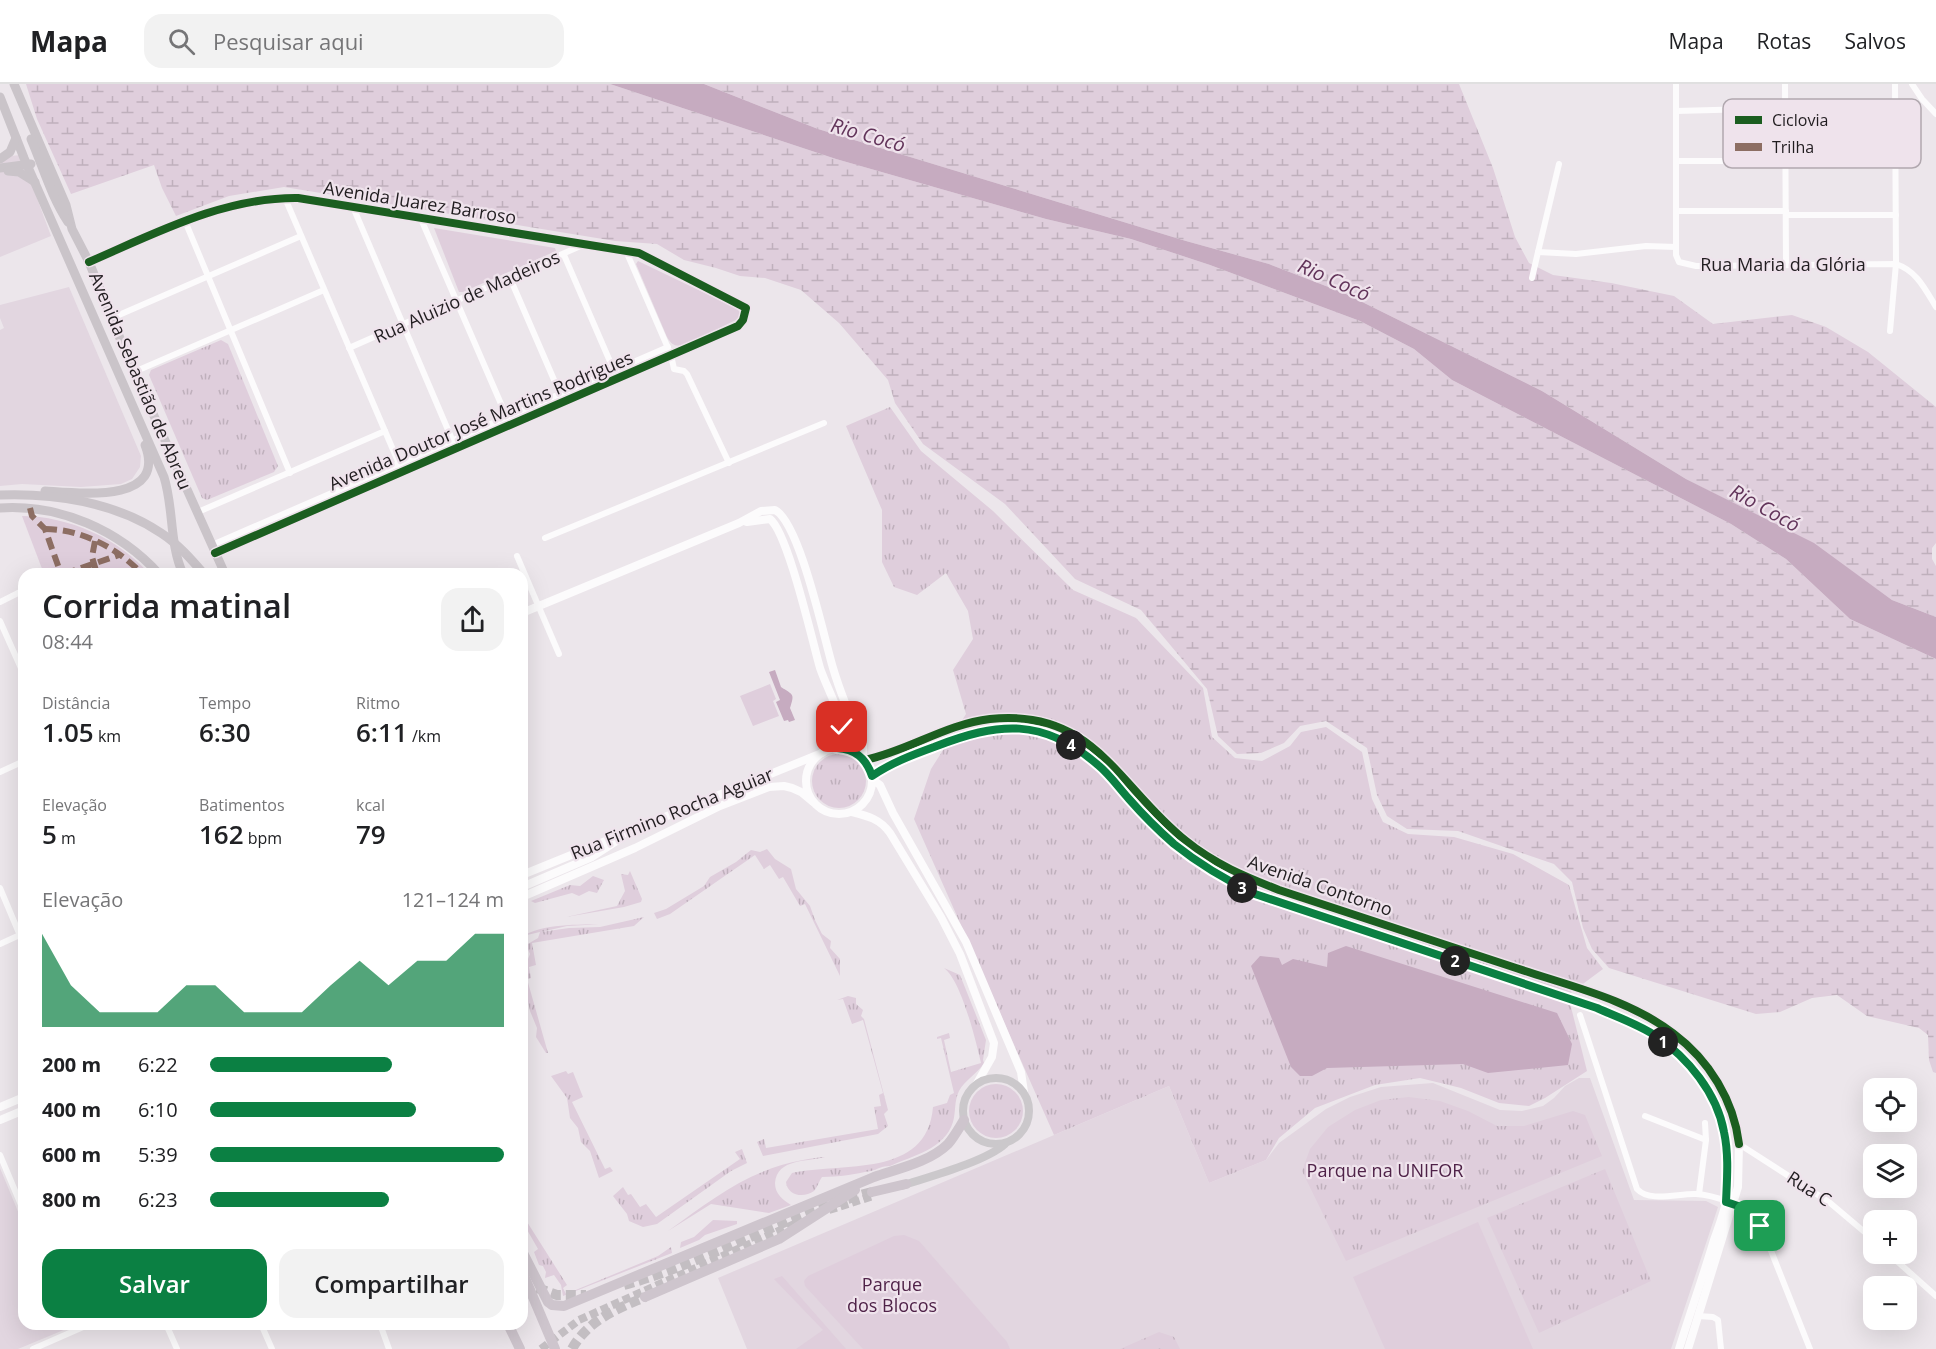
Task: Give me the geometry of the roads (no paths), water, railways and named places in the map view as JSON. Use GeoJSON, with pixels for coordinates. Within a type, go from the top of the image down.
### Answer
{"type":"FeatureCollection","features":[{"type":"Feature","properties":{"kind":"highway"},"geometry":{"type":"LineString","coordinates":[[528,1263],[548,1302],[552,1305],[564,1306],[939,1151],[947,1144],[964,1120]]}},
{"type":"Feature","properties":{"kind":"highway"},"geometry":{"type":"LineString","coordinates":[[645,1297],[779,1239],[862,1186],[898,1168]]}},
{"type":"Feature","properties":{"kind":"highway"},"geometry":{"type":"LineString","coordinates":[[873,1194],[906,1184]]}},
{"type":"Feature","properties":{"kind":"highway"},"geometry":{"type":"LineString","coordinates":[[528,1285],[555,1349]]}},
{"type":"Feature","properties":{"kind":"highway"},"geometry":{"type":"LineString","coordinates":[[510,1330],[517,1346]]}},
{"type":"Feature","properties":{"kind":"main road"},"geometry":{"type":"LineString","coordinates":[[15,87],[19,110],[37,158],[59,208],[72,229]]}},
{"type":"Feature","properties":{"kind":"main road","name":"Avenida Sebastião de Abreu"},"geometry":{"type":"LineString","coordinates":[[15,87],[66,206],[72,229],[89,262],[134,372],[222,568]]}},
{"type":"Feature","properties":{"kind":"main road","name":"Avenida Sebastião de Abreu"},"geometry":{"type":"LineString","coordinates":[[0,97],[166,485],[174,546],[181,568]]}},
{"type":"Feature","properties":{"kind":"main road"},"geometry":{"type":"LineString","coordinates":[[0,161],[10,152],[16,138]]}},
{"type":"Feature","properties":{"kind":"main road"},"geometry":{"type":"LineString","coordinates":[[0,170],[37,158]]}},
{"type":"Feature","properties":{"kind":"main road"},"geometry":{"type":"LineString","coordinates":[[0,161],[26,161]]}},
{"type":"Feature","properties":{"kind":"main road"},"geometry":{"type":"LineString","coordinates":[[0,170],[19,172],[35,183]]}},
{"type":"Feature","properties":{"kind":"main road"},"geometry":{"type":"LineString","coordinates":[[97,321],[112,318]]}},
{"type":"Feature","properties":{"kind":"main road"},"geometry":{"type":"LineString","coordinates":[[114,364],[128,358]]}},
{"type":"Feature","properties":{"kind":"main road"},"geometry":{"type":"LineString","coordinates":[[28,494],[40,491],[80,494],[118,492],[130,488],[142,478],[147,467],[148,456],[144,435]]}},
{"type":"Feature","properties":{"kind":"main road"},"geometry":{"type":"LineString","coordinates":[[0,495],[28,494],[97,505],[130,517],[160,532],[198,568]]}},
{"type":"Feature","properties":{"kind":"main road"},"geometry":{"type":"LineString","coordinates":[[0,508],[30,507],[74,518],[122,541],[153,568]]}},
{"type":"Feature","properties":{"kind":"main road"},"geometry":{"type":"LineString","coordinates":[[906,1184],[975,1160],[999,1149],[1018,1136],[1025,1128],[1030,1109],[1024,1092],[1017,1084],[1007,1079],[985,1079],[976,1084],[964,1100],[962,1110],[964,1120],[968,1130],[976,1138],[987,1143],[1008,1142]]}},
{"type":"Feature","properties":{"kind":"street"},"geometry":{"type":"LineString","coordinates":[[1538,252],[1576,254],[1646,246],[1676,247],[1676,84]]}},
{"type":"Feature","properties":{"kind":"street"},"geometry":{"type":"LineString","coordinates":[[1895,84],[1896,99]]}},
{"type":"Feature","properties":{"kind":"street"},"geometry":{"type":"LineString","coordinates":[[1912,84],[1936,114]]}},
{"type":"Feature","properties":{"kind":"street"},"geometry":{"type":"LineString","coordinates":[[1676,111],[1723,111]]}},
{"type":"Feature","properties":{"kind":"street"},"geometry":{"type":"LineString","coordinates":[[1676,161],[1723,162]]}},
{"type":"Feature","properties":{"kind":"street"},"geometry":{"type":"LineString","coordinates":[[1532,278],[1559,164]]}},
{"type":"Feature","properties":{"kind":"street"},"geometry":{"type":"LineString","coordinates":[[1786,168],[1786,264]]}},
{"type":"Feature","properties":{"kind":"street"},"geometry":{"type":"LineString","coordinates":[[1890,331],[1896,264],[1895,168]]}},
{"type":"Feature","properties":{"kind":"street"},"geometry":{"type":"LineString","coordinates":[[285,198],[403,472]]}},
{"type":"Feature","properties":{"kind":"street","name":"Avenida Juarez Barroso"},"geometry":{"type":"LineString","coordinates":[[89,262],[185,221],[241,203],[285,198],[306,199],[626,251],[649,257],[744,306]]}},
{"type":"Feature","properties":{"kind":"street"},"geometry":{"type":"LineString","coordinates":[[353,207],[456,449]]}},
{"type":"Feature","properties":{"kind":"street"},"geometry":{"type":"LineString","coordinates":[[1676,211],[1896,215]]}},
{"type":"Feature","properties":{"kind":"street"},"geometry":{"type":"LineString","coordinates":[[421,219],[510,425]]}},
{"type":"Feature","properties":{"kind":"street"},"geometry":{"type":"LineString","coordinates":[[185,221],[290,473]]}},
{"type":"Feature","properties":{"kind":"street"},"geometry":{"type":"LineString","coordinates":[[112,318],[301,236]]}},
{"type":"Feature","properties":{"kind":"street","name":"Rua Aluizio de Madeiros"},"geometry":{"type":"LineString","coordinates":[[349,348],[585,244]]}},
{"type":"Feature","properties":{"kind":"street","name":"Rua Maria da Glória"},"geometry":{"type":"LineString","coordinates":[[1676,247],[1679,262],[1686,265],[1896,264]]}},
{"type":"Feature","properties":{"kind":"street"},"geometry":{"type":"LineString","coordinates":[[626,251],[668,347],[674,369],[687,374],[729,463]]}},
{"type":"Feature","properties":{"kind":"street"},"geometry":{"type":"LineString","coordinates":[[564,255],[618,379]]}},
{"type":"Feature","properties":{"kind":"street"},"geometry":{"type":"LineString","coordinates":[[1896,264],[1905,267],[1915,275],[1936,307]]}},
{"type":"Feature","properties":{"kind":"street"},"geometry":{"type":"LineString","coordinates":[[510,278],[563,402]]}},
{"type":"Feature","properties":{"kind":"street"},"geometry":{"type":"LineString","coordinates":[[134,372],[324,290]]}},
{"type":"Feature","properties":{"kind":"street","name":"Avenida Doutor José Martins Rodrigues"},"geometry":{"type":"LineString","coordinates":[[214,549],[403,472],[738,326],[746,309],[744,306]]}},
{"type":"Feature","properties":{"kind":"street","name":"Avenida Doutor José Martins Rodrigues"},"geometry":{"type":"LineString","coordinates":[[214,549],[399,464],[668,347]]}},
{"type":"Feature","properties":{"kind":"street"},"geometry":{"type":"LineString","coordinates":[[545,538],[824,423]]}},
{"type":"Feature","properties":{"kind":"street"},"geometry":{"type":"LineString","coordinates":[[198,512],[385,431]]}},
{"type":"Feature","properties":{"kind":"street"},"geometry":{"type":"LineString","coordinates":[[528,610],[768,509],[780,512],[796,545],[844,702],[863,746],[864,759],[872,778],[872,790],[867,799],[852,812],[841,815],[830,814],[813,802],[808,792],[806,781],[813,761],[822,753],[837,748],[843,742],[844,736],[820,666],[795,574],[774,522],[766,518],[739,523]]}},
{"type":"Feature","properties":{"kind":"street"},"geometry":{"type":"LineString","coordinates":[[517,556],[522,568]]}},
{"type":"Feature","properties":{"kind":"street"},"geometry":{"type":"LineString","coordinates":[[528,582],[559,654]]}},
{"type":"Feature","properties":{"kind":"street"},"geometry":{"type":"LineString","coordinates":[[0,602],[18,593]]}},
{"type":"Feature","properties":{"kind":"street"},"geometry":{"type":"LineString","coordinates":[[803,606],[815,602]]}},
{"type":"Feature","properties":{"kind":"street"},"geometry":{"type":"LineString","coordinates":[[0,621],[18,662]]}},
{"type":"Feature","properties":{"kind":"street"},"geometry":{"type":"LineString","coordinates":[[834,706],[844,702]]}},
{"type":"Feature","properties":{"kind":"street","name":"Avenida Contorno"},"geometry":{"type":"LineString","coordinates":[[864,759],[962,725],[989,719],[1034,720],[1059,727],[1084,740],[1105,756],[1162,820],[1187,842],[1216,862],[1245,877],[1619,1003],[1665,1028],[1689,1047],[1726,1096],[1735,1118],[1739,1144],[1738,1187],[1730,1203],[1679,1349]]}},
{"type":"Feature","properties":{"kind":"street","name":"Avenida Contorno"},"geometry":{"type":"LineString","coordinates":[[872,778],[888,765],[963,736],[986,730],[1017,729],[1046,734],[1072,745],[1101,767],[1148,820],[1188,855],[1255,894],[1597,1008],[1642,1028],[1670,1047],[1694,1071],[1712,1097],[1720,1116],[1726,1142],[1730,1203],[1688,1349]]}},
{"type":"Feature","properties":{"kind":"street"},"geometry":{"type":"LineString","coordinates":[[837,748],[852,751],[864,759]]}},
{"type":"Feature","properties":{"kind":"street","name":"Rua Firmino Rocha Aguiar"},"geometry":{"type":"LineString","coordinates":[[528,873],[822,753]]}},
{"type":"Feature","properties":{"kind":"street"},"geometry":{"type":"LineString","coordinates":[[0,771],[18,764]]}},
{"type":"Feature","properties":{"kind":"street"},"geometry":{"type":"LineString","coordinates":[[872,778],[880,785],[893,813],[966,942],[1021,1072],[1024,1092]]}},
{"type":"Feature","properties":{"kind":"street","name":"Rua Firmino Rocha Aguiar"},"geometry":{"type":"LineString","coordinates":[[528,894],[635,848],[720,806],[769,787],[792,788],[813,802]]}},
{"type":"Feature","properties":{"kind":"street"},"geometry":{"type":"LineString","coordinates":[[852,812],[871,817],[884,824],[941,916],[960,954],[994,1043],[992,1057],[976,1084]]}},
{"type":"Feature","properties":{"kind":"street"},"geometry":{"type":"LineString","coordinates":[[528,884],[592,857],[632,830]]}},
{"type":"Feature","properties":{"kind":"street"},"geometry":{"type":"LineString","coordinates":[[0,888],[18,926]]}},
{"type":"Feature","properties":{"kind":"street"},"geometry":{"type":"LineString","coordinates":[[0,944],[18,936]]}},
{"type":"Feature","properties":{"kind":"street"},"geometry":{"type":"LineString","coordinates":[[1580,1015],[1637,1189],[1647,1196],[1699,1194],[1730,1203],[1758,1218],[1810,1349]]}},
{"type":"Feature","properties":{"kind":"street"},"geometry":{"type":"LineString","coordinates":[[0,1107],[18,1100]]}},
{"type":"Feature","properties":{"kind":"street"},"geometry":{"type":"LineString","coordinates":[[0,1120],[18,1112]]}},
{"type":"Feature","properties":{"kind":"street"},"geometry":{"type":"LineString","coordinates":[[1645,1116],[1706,1140]]}},
{"type":"Feature","properties":{"kind":"street"},"geometry":{"type":"LineString","coordinates":[[1699,1194],[1706,1140],[1705,1123]]}},
{"type":"Feature","properties":{"kind":"street","name":"Rua C"},"geometry":{"type":"LineString","coordinates":[[1739,1144],[1829,1202],[1863,1231]]}},
{"type":"Feature","properties":{"kind":"street"},"geometry":{"type":"LineString","coordinates":[[0,1155],[18,1198]]}},
{"type":"Feature","properties":{"kind":"street"},"geometry":{"type":"LineString","coordinates":[[1900,1264],[1936,1296]]}},
{"type":"Feature","properties":{"kind":"street"},"geometry":{"type":"LineString","coordinates":[[1698,1316],[1713,1317],[1718,1320],[1721,1349]]}},
{"type":"Feature","properties":{"kind":"street"},"geometry":{"type":"LineString","coordinates":[[33,1349],[69,1330]]}},
{"type":"Feature","properties":{"kind":"street"},"geometry":{"type":"LineString","coordinates":[[169,1330],[177,1349]]}},
{"type":"Feature","properties":{"kind":"street"},"geometry":{"type":"LineString","coordinates":[[264,1330],[272,1349]]}},
{"type":"Feature","properties":{"kind":"street"},"geometry":{"type":"LineString","coordinates":[[382,1330],[389,1349]]}},
{"type":"Feature","properties":{"kind":"tunnel"},"geometry":{"type":"LineString","coordinates":[[624,1285],[687,1264],[840,1201],[872,1192]]}},
{"type":"Feature","properties":{"kind":"tunnel"},"geometry":{"type":"LineString","coordinates":[[829,1210],[873,1196]]}},
{"type":"Feature","properties":{"kind":"tunnel"},"geometry":{"type":"LineString","coordinates":[[541,1349],[579,1320],[801,1221]]}},
{"type":"Feature","properties":{"kind":"tunnel"},"geometry":{"type":"LineString","coordinates":[[537,1288],[557,1295],[586,1295]]}},
{"type":"Feature","properties":{"kind":"tunnel"},"geometry":{"type":"LineString","coordinates":[[572,1349],[586,1330],[595,1323],[614,1311],[645,1297]]}},
{"type":"Feature","properties":{"kind":"water label","name":"Rio Cocó"},"geometry":{"type":"Point","coordinates":[868,135]}},
{"type":"Feature","properties":{"kind":"water label","name":"Rio Cocó"},"geometry":{"type":"Point","coordinates":[1334,280]}},
{"type":"Feature","properties":{"kind":"water label","name":"Rio Cocó"},"geometry":{"type":"Point","coordinates":[1765,508]}},
{"type":"Feature","properties":{"kind":"park label","name":"Parque na UNIFOR"},"geometry":{"type":"Point","coordinates":[1385,1171]}},
{"type":"Feature","properties":{"kind":"park label","name":"Parque dos Blocos"},"geometry":{"type":"Point","coordinates":[892,1295]}}]}
